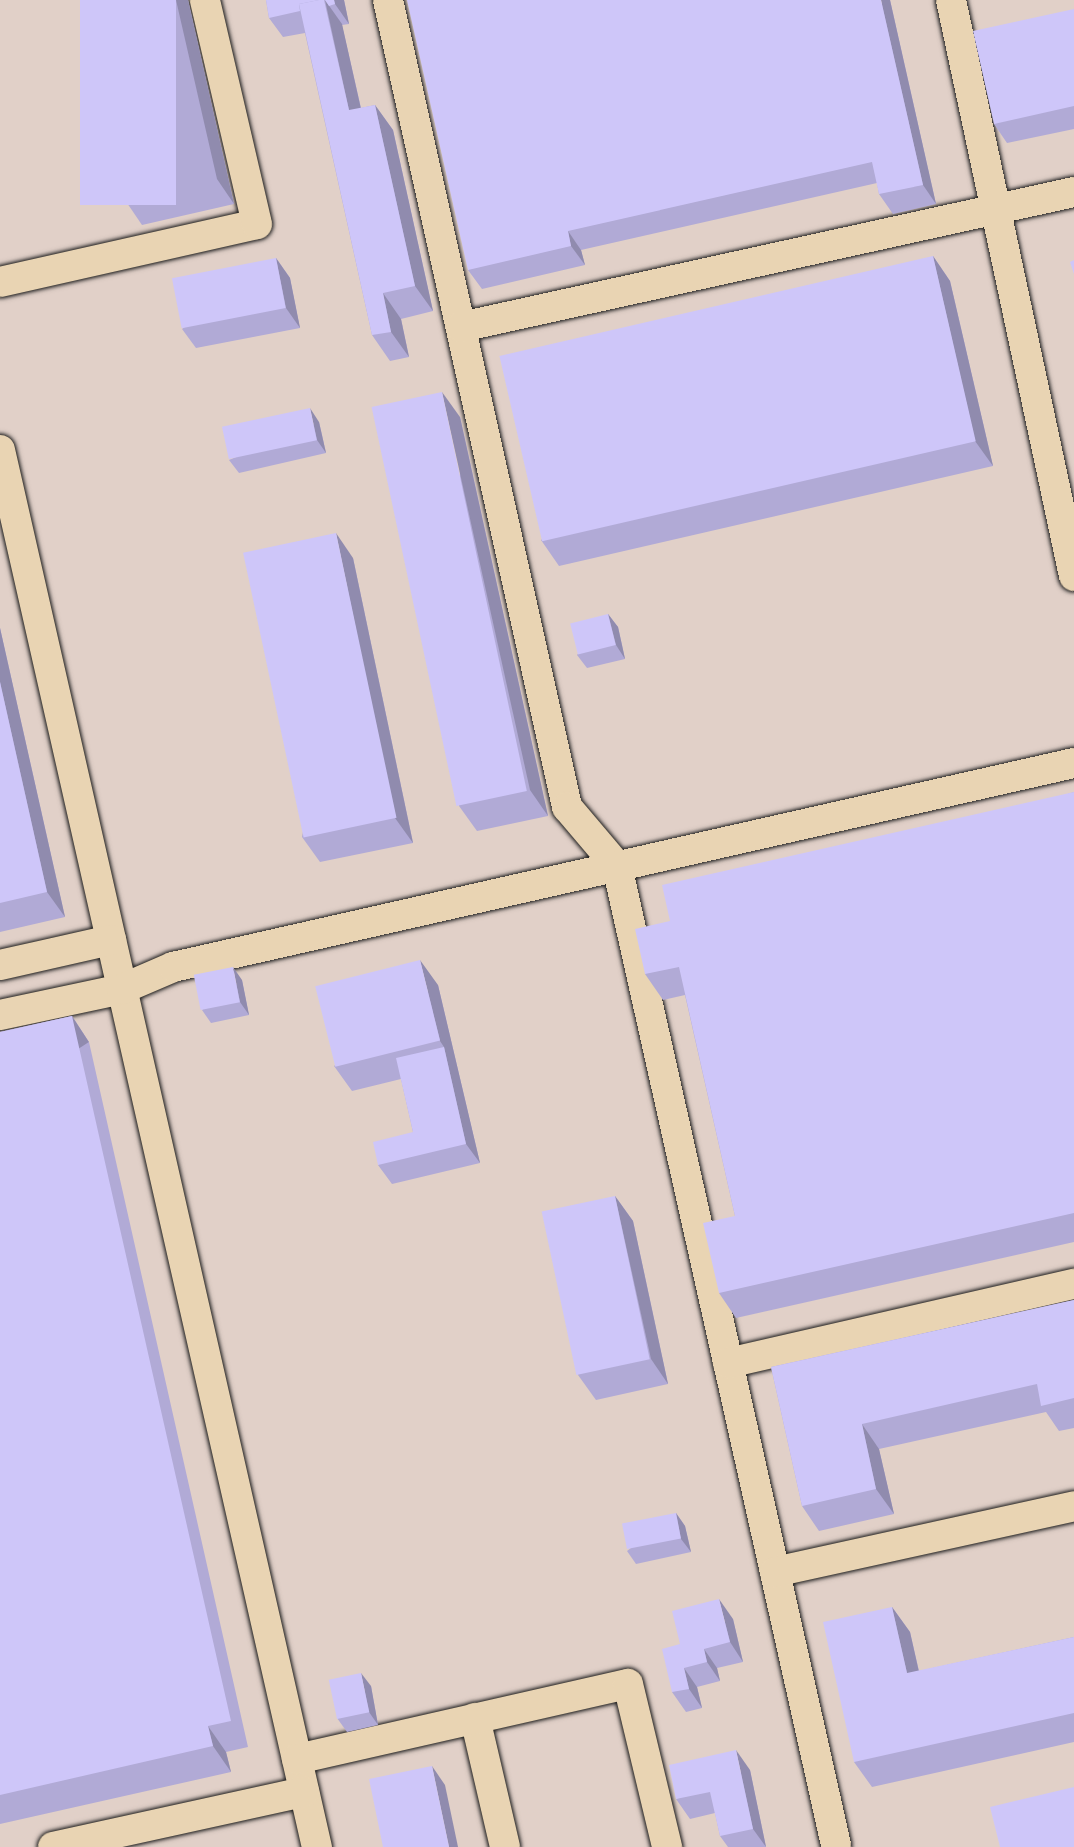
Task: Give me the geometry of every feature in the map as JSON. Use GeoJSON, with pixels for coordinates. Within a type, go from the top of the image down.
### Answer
{"type":"FeatureCollection","features":[{"type":"Feature","properties":{"kind":"lane"},"geometry":{"type":"LineString","coordinates":[[0,282],[257,223],[205,0]]}},
{"type":"Feature","properties":{"kind":"lane"},"geometry":{"type":"LineString","coordinates":[[388,0],[567,807],[617,866],[836,1845]]}},
{"type":"Feature","properties":{"kind":"lane"},"geometry":{"type":"LineString","coordinates":[[951,0],[1074,576]]}},
{"type":"Feature","properties":{"kind":"lane"},"geometry":{"type":"LineString","coordinates":[[461,327],[1074,192]]}},
{"type":"Feature","properties":{"kind":"lane"},"geometry":{"type":"LineString","coordinates":[[0,450],[317,1847]]}},
{"type":"Feature","properties":{"kind":"lane"},"geometry":{"type":"LineString","coordinates":[[0,1016],[122,989],[173,967],[1074,763]]}},
{"type":"Feature","properties":{"kind":"lane"},"geometry":{"type":"LineString","coordinates":[[0,965],[111,940]]}},
{"type":"Feature","properties":{"kind":"lane"},"geometry":{"type":"LineString","coordinates":[[728,1363],[1074,1284]]}},
{"type":"Feature","properties":{"kind":"lane"},"geometry":{"type":"LineString","coordinates":[[775,1572],[1074,1506]]}},
{"type":"Feature","properties":{"kind":"lane"},"geometry":{"type":"LineString","coordinates":[[297,1759],[628,1684],[667,1847]]}},
{"type":"Feature","properties":{"kind":"lane"},"geometry":{"type":"LineString","coordinates":[[475,1718],[505,1847]]}},
{"type":"Feature","properties":{"kind":"lane"},"geometry":{"type":"LineString","coordinates":[[71,1845],[304,1792]]}},
{"type":"Feature","properties":{"kind":"shaded area"},"geometry":{"type":"Polygon","coordinates":[[[0,0],[1074,0],[1074,1847],[0,1847],[0,0]]]}},
{"type":"Feature","properties":{"kind":"building"},"geometry":{"type":"Polygon","coordinates":[[[80,0],[176,0],[176,205],[80,205],[80,0]]]}},
{"type":"Feature","properties":{"kind":"building"},"geometry":{"type":"Polygon","coordinates":[[[266,0],[319,0],[299,4],[300,11],[269,18],[266,0]]]}},
{"type":"Feature","properties":{"kind":"building"},"geometry":{"type":"Polygon","coordinates":[[[324,0],[349,110],[375,105],[415,286],[383,293],[391,332],[372,335],[299,4],[324,0]]]}},
{"type":"Feature","properties":{"kind":"building"},"geometry":{"type":"Polygon","coordinates":[[[325,0],[334,0],[335,4],[329,6],[325,0]]]}},
{"type":"Feature","properties":{"kind":"building"},"geometry":{"type":"Polygon","coordinates":[[[407,0],[881,0],[923,185],[879,194],[872,162],[568,231],[571,246],[468,270],[407,0]]]}},
{"type":"Feature","properties":{"kind":"building"},"geometry":{"type":"Polygon","coordinates":[[[1074,9],[1074,106],[994,124],[973,31],[1074,9]]]}},
{"type":"Feature","properties":{"kind":"building"},"geometry":{"type":"Polygon","coordinates":[[[933,256],[976,441],[542,541],[499,356],[933,256]]]}},
{"type":"Feature","properties":{"kind":"building"},"geometry":{"type":"Polygon","coordinates":[[[276,258],[286,308],[182,328],[172,278],[276,258]]]}},
{"type":"Feature","properties":{"kind":"building"},"geometry":{"type":"Polygon","coordinates":[[[442,392],[527,791],[456,806],[372,407],[442,392]]]}},
{"type":"Feature","properties":{"kind":"building"},"geometry":{"type":"Polygon","coordinates":[[[310,408],[317,440],[229,459],[222,427],[310,408]]]}},
{"type":"Feature","properties":{"kind":"building"},"geometry":{"type":"Polygon","coordinates":[[[336,533],[397,818],[304,837],[243,553],[336,533]]]}},
{"type":"Feature","properties":{"kind":"building"},"geometry":{"type":"Polygon","coordinates":[[[608,614],[616,645],[578,654],[570,623],[608,614]]]}},
{"type":"Feature","properties":{"kind":"building"},"geometry":{"type":"Polygon","coordinates":[[[0,682],[47,892],[0,903],[0,682]]]}},
{"type":"Feature","properties":{"kind":"building"},"geometry":{"type":"Polygon","coordinates":[[[1074,792],[1074,1213],[719,1293],[703,1223],[735,1216],[679,967],[645,974],[635,929],[670,921],[662,885],[1074,792]]]}},
{"type":"Feature","properties":{"kind":"building"},"geometry":{"type":"Polygon","coordinates":[[[420,960],[440,1041],[335,1067],[315,986],[420,960]]]}},
{"type":"Feature","properties":{"kind":"building"},"geometry":{"type":"Polygon","coordinates":[[[233,967],[240,1002],[201,1010],[194,975],[233,967]]]}},
{"type":"Feature","properties":{"kind":"building"},"geometry":{"type":"Polygon","coordinates":[[[72,1016],[231,1721],[208,1726],[213,1746],[0,1795],[0,1032],[72,1016]]]}},
{"type":"Feature","properties":{"kind":"building"},"geometry":{"type":"Polygon","coordinates":[[[444,1047],[466,1144],[378,1165],[373,1142],[413,1132],[396,1058],[444,1047]]]}},
{"type":"Feature","properties":{"kind":"building"},"geometry":{"type":"Polygon","coordinates":[[[615,1196],[650,1359],[576,1375],[542,1212],[615,1196]]]}},
{"type":"Feature","properties":{"kind":"building"},"geometry":{"type":"Polygon","coordinates":[[[1074,1300],[1074,1398],[1041,1406],[1037,1384],[862,1424],[876,1489],[802,1506],[771,1367],[1074,1300]]]}},
{"type":"Feature","properties":{"kind":"building"},"geometry":{"type":"Polygon","coordinates":[[[676,1513],[681,1539],[627,1549],[622,1523],[676,1513]]]}},
{"type":"Feature","properties":{"kind":"building"},"geometry":{"type":"Polygon","coordinates":[[[719,1599],[730,1642],[704,1649],[707,1662],[684,1668],[689,1689],[672,1692],[662,1649],[680,1644],[672,1611],[719,1599]]]}},
{"type":"Feature","properties":{"kind":"building"},"geometry":{"type":"Polygon","coordinates":[[[892,1607],[907,1673],[1074,1637],[1074,1713],[854,1762],[823,1622],[892,1607]]]}},
{"type":"Feature","properties":{"kind":"building"},"geometry":{"type":"Polygon","coordinates":[[[361,1673],[369,1712],[337,1719],[329,1680],[361,1673]]]}},
{"type":"Feature","properties":{"kind":"building"},"geometry":{"type":"Polygon","coordinates":[[[736,1750],[753,1829],[720,1836],[710,1792],[676,1799],[669,1765],[736,1750]]]}},
{"type":"Feature","properties":{"kind":"building"},"geometry":{"type":"Polygon","coordinates":[[[432,1766],[449,1847],[383,1847],[369,1779],[432,1766]]]}},
{"type":"Feature","properties":{"kind":"building"},"geometry":{"type":"Polygon","coordinates":[[[1074,1787],[1074,1847],[1000,1847],[990,1807],[1074,1787]]]}}]}
